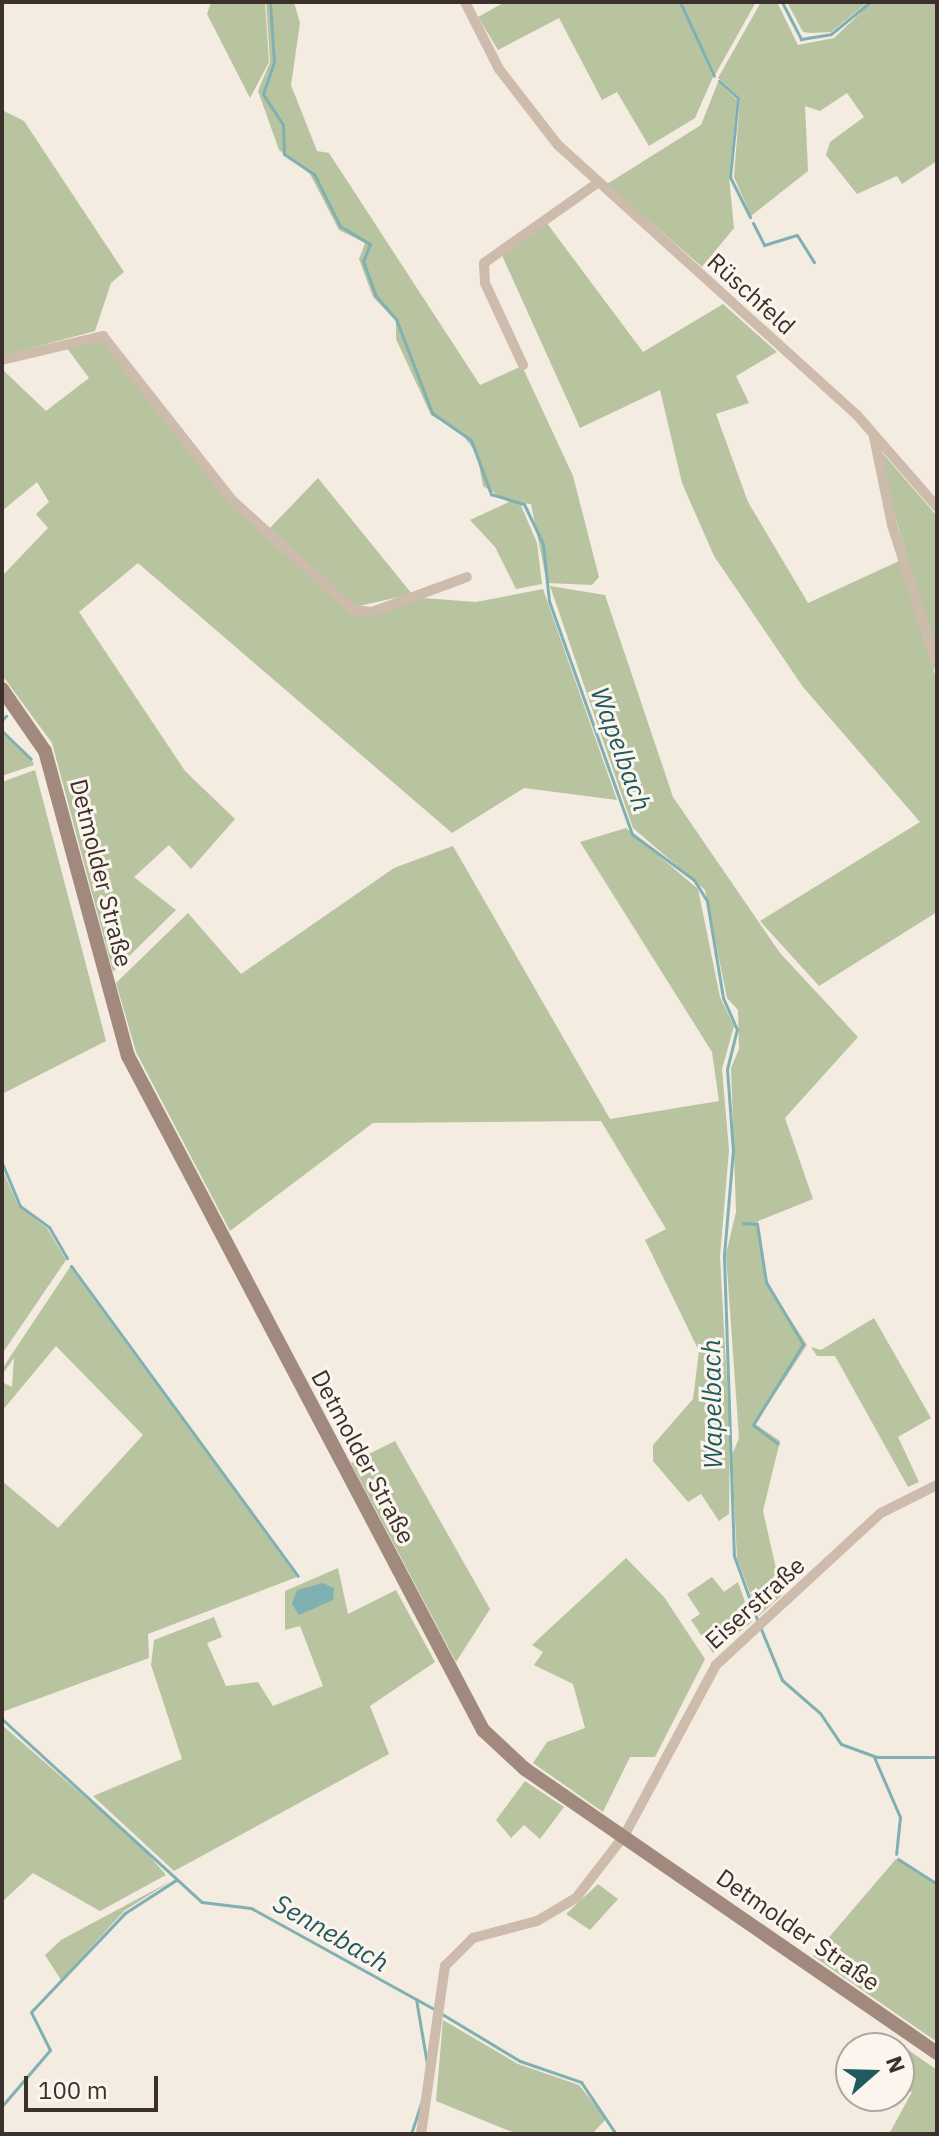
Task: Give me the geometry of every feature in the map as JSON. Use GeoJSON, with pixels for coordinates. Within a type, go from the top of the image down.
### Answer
{"type":"FeatureCollection","features":[{"type":"Feature","properties":{"kind":"main road","name":"Detmolder Straße"},"geometry":{"type":"LineString","coordinates":[[2,689],[45,751],[128,1056],[466,1702],[502,1752],[937,2053]]}},
{"type":"Feature","properties":{"kind":"street","name":"Rüschfeld"},"geometry":{"type":"LineString","coordinates":[[465,2],[499,69],[596,184],[874,437],[937,507]]}},
{"type":"Feature","properties":{"kind":"street"},"geometry":{"type":"LineString","coordinates":[[523,365],[485,283],[484,263],[596,184]]}},
{"type":"Feature","properties":{"kind":"street"},"geometry":{"type":"LineString","coordinates":[[2,360],[103,336],[227,495],[353,610],[372,612],[467,577]]}},
{"type":"Feature","properties":{"kind":"street"},"geometry":{"type":"LineString","coordinates":[[874,437],[892,525],[937,665]]}},
{"type":"Feature","properties":{"kind":"street","name":"Eiserstraße"},"geometry":{"type":"LineString","coordinates":[[421,2134],[440,1975],[463,1947],[556,1913],[600,1872],[624,1836],[716,1665],[881,1513],[937,1485]]}},
{"type":"Feature","properties":{"kind":"green space"},"geometry":{"type":"Polygon","coordinates":[[[211,2],[265,2],[269,62],[250,98],[207,14],[211,2]]]}},
{"type":"Feature","properties":{"kind":"green space"},"geometry":{"type":"Polygon","coordinates":[[[266,2],[294,2],[300,23],[291,85],[317,151],[329,153],[480,385],[522,366],[573,476],[599,577],[592,585],[547,583],[531,504],[520,503],[537,543],[542,584],[516,589],[495,547],[470,520],[509,502],[483,486],[477,454],[460,431],[431,415],[396,339],[396,321],[373,297],[359,259],[365,243],[339,230],[310,174],[279,150],[258,91],[270,62],[266,2]]]}},
{"type":"Feature","properties":{"kind":"green space"},"geometry":{"type":"Polygon","coordinates":[[[505,2],[679,2],[713,77],[695,118],[649,146],[617,92],[602,100],[559,18],[498,50],[478,17],[505,2]]]}},
{"type":"Feature","properties":{"kind":"green space"},"geometry":{"type":"Polygon","coordinates":[[[682,2],[756,2],[715,75],[708,64],[682,2]]]}},
{"type":"Feature","properties":{"kind":"green space"},"geometry":{"type":"Polygon","coordinates":[[[761,2],[777,2],[798,45],[834,38],[872,2],[937,2],[937,161],[902,184],[897,176],[857,194],[826,155],[830,142],[864,117],[847,93],[820,111],[805,106],[808,171],[751,216],[734,177],[740,98],[718,78],[761,2]]]}},
{"type":"Feature","properties":{"kind":"green space"},"geometry":{"type":"Polygon","coordinates":[[[787,2],[868,2],[831,32],[811,33],[803,32],[787,2]]]}},
{"type":"Feature","properties":{"kind":"green space"},"geometry":{"type":"Polygon","coordinates":[[[718,82],[737,100],[729,177],[734,228],[702,267],[607,184],[701,125],[718,82]]]}},
{"type":"Feature","properties":{"kind":"green space"},"geometry":{"type":"Polygon","coordinates":[[[2,110],[24,121],[124,272],[111,283],[95,331],[2,356],[2,110]]]}},
{"type":"Feature","properties":{"kind":"green space"},"geometry":{"type":"Polygon","coordinates":[[[546,222],[643,352],[723,304],[777,352],[736,376],[749,403],[716,414],[748,502],[808,603],[899,561],[937,681],[937,912],[819,986],[760,921],[920,822],[803,687],[714,556],[682,483],[660,390],[580,428],[500,251],[546,222]]]}},
{"type":"Feature","properties":{"kind":"green space"},"geometry":{"type":"Polygon","coordinates":[[[102,341],[222,494],[351,613],[373,615],[422,598],[476,602],[543,589],[617,800],[524,788],[452,833],[138,563],[79,612],[185,771],[235,819],[191,869],[169,845],[134,877],[176,910],[113,972],[52,743],[2,675],[2,576],[48,528],[36,514],[49,502],[37,482],[2,511],[2,369],[46,411],[89,378],[64,344],[102,341]]]}},
{"type":"Feature","properties":{"kind":"green space"},"geometry":{"type":"Polygon","coordinates":[[[879,449],[937,516],[937,658],[876,452],[879,449]]]}},
{"type":"Feature","properties":{"kind":"green space"},"geometry":{"type":"Polygon","coordinates":[[[318,478],[412,594],[355,607],[269,529],[318,478]]]}},
{"type":"Feature","properties":{"kind":"green space"},"geometry":{"type":"Polygon","coordinates":[[[550,586],[605,595],[673,797],[780,953],[858,1037],[785,1118],[813,1199],[758,1221],[768,1285],[807,1345],[755,1424],[780,1441],[763,1511],[782,1595],[759,1616],[737,1559],[732,1455],[739,1438],[726,1254],[736,1212],[731,1068],[739,1049],[738,1010],[727,998],[705,890],[633,828],[550,586]]]}},
{"type":"Feature","properties":{"kind":"green space"},"geometry":{"type":"Polygon","coordinates":[[[2,733],[33,762],[34,765],[2,776],[2,733]]]}},
{"type":"Feature","properties":{"kind":"green space"},"geometry":{"type":"Polygon","coordinates":[[[35,770],[106,1041],[2,1094],[2,782],[35,770]]]}},
{"type":"Feature","properties":{"kind":"green space"},"geometry":{"type":"Polygon","coordinates":[[[626,828],[698,889],[720,997],[734,1026],[722,1069],[729,1150],[720,1257],[730,1437],[729,1514],[719,1521],[701,1494],[688,1502],[653,1461],[653,1445],[693,1399],[699,1351],[645,1240],[666,1229],[601,1121],[373,1123],[230,1231],[136,1052],[116,983],[188,913],[241,974],[394,868],[453,846],[610,1119],[719,1101],[712,1052],[580,842],[626,828]]]}},
{"type":"Feature","properties":{"kind":"green space"},"geometry":{"type":"Polygon","coordinates":[[[2,1169],[19,1207],[47,1228],[66,1260],[2,1354],[2,1169]]]}},
{"type":"Feature","properties":{"kind":"green space"},"geometry":{"type":"Polygon","coordinates":[[[70,1267],[297,1577],[148,1634],[149,1658],[2,1712],[2,1481],[58,1528],[143,1435],[56,1346],[2,1411],[2,1382],[12,1387],[14,1358],[2,1375],[2,1369],[70,1267]]]}},
{"type":"Feature","properties":{"kind":"green space"},"geometry":{"type":"Polygon","coordinates":[[[874,1318],[931,1418],[898,1437],[919,1482],[908,1487],[835,1356],[817,1356],[811,1347],[821,1350],[874,1318]]]}},
{"type":"Feature","properties":{"kind":"green space"},"geometry":{"type":"Polygon","coordinates":[[[395,1441],[490,1609],[456,1662],[351,1463],[395,1441]]]}},
{"type":"Feature","properties":{"kind":"green space"},"geometry":{"type":"Polygon","coordinates":[[[626,1558],[664,1597],[705,1659],[655,1757],[630,1757],[603,1812],[533,1763],[547,1742],[585,1728],[573,1684],[534,1665],[543,1652],[532,1645],[626,1558]]]}},
{"type":"Feature","properties":{"kind":"green space"},"geometry":{"type":"Polygon","coordinates":[[[338,1568],[348,1614],[396,1590],[435,1662],[370,1706],[389,1754],[174,1871],[93,1796],[182,1759],[151,1665],[154,1640],[214,1617],[222,1637],[207,1643],[226,1686],[258,1682],[273,1706],[323,1686],[300,1626],[285,1630],[285,1591],[338,1568]]]}},
{"type":"Feature","properties":{"kind":"green space"},"geometry":{"type":"Polygon","coordinates":[[[712,1577],[724,1592],[738,1582],[752,1622],[734,1636],[727,1624],[719,1629],[727,1640],[713,1653],[691,1620],[700,1614],[687,1594],[712,1577]]]}},
{"type":"Feature","properties":{"kind":"green space"},"geometry":{"type":"Polygon","coordinates":[[[2,1725],[141,1846],[166,1875],[100,1911],[33,1873],[2,1902],[2,1725]]]}},
{"type":"Feature","properties":{"kind":"green space"},"geometry":{"type":"Polygon","coordinates":[[[525,1781],[564,1807],[540,1839],[524,1825],[511,1838],[496,1820],[525,1781]]]}},
{"type":"Feature","properties":{"kind":"green space"},"geometry":{"type":"Polygon","coordinates":[[[896,1859],[937,1885],[937,2042],[813,1956],[896,1859]]]}},
{"type":"Feature","properties":{"kind":"green space"},"geometry":{"type":"Polygon","coordinates":[[[171,1881],[124,1911],[61,1980],[45,1955],[61,1940],[171,1881]]]}},
{"type":"Feature","properties":{"kind":"green space"},"geometry":{"type":"Polygon","coordinates":[[[598,1884],[618,1899],[590,1930],[566,1914],[598,1884]]]}},
{"type":"Feature","properties":{"kind":"green space"},"geometry":{"type":"Polygon","coordinates":[[[443,2020],[518,2064],[579,2085],[606,2119],[592,2134],[517,2134],[436,2101],[443,2020]]]}},
{"type":"Feature","properties":{"kind":"green space"},"geometry":{"type":"Polygon","coordinates":[[[915,2055],[937,2070],[937,2134],[889,2134],[901,2112],[915,2112],[915,2055]]]}},
{"type":"Feature","properties":{"kind":"water"},"geometry":{"type":"Polygon","coordinates":[[[323,1583],[334,1588],[333,1600],[299,1615],[292,1604],[297,1590],[323,1583]]]}},
{"type":"Feature","properties":{"kind":"waterway","name":"Wapelbach"},"geometry":{"type":"LineString","coordinates":[[270,2],[274,62],[263,94],[283,125],[284,154],[314,174],[340,226],[370,244],[363,261],[376,296],[396,319],[432,413],[471,440],[491,494],[524,504],[543,544],[549,601],[632,834],[694,880],[707,901],[723,998],[737,1029],[727,1069],[733,1150],[724,1256],[734,1556],[758,1622]]}},
{"type":"Feature","properties":{"kind":"waterway"},"geometry":{"type":"LineString","coordinates":[[680,2],[714,76]]}},
{"type":"Feature","properties":{"kind":"waterway"},"geometry":{"type":"LineString","coordinates":[[782,2],[801,39],[831,34],[870,2]]}},
{"type":"Feature","properties":{"kind":"waterway"},"geometry":{"type":"LineString","coordinates":[[719,81],[738,98],[730,177],[750,217]]}},
{"type":"Feature","properties":{"kind":"waterway"},"geometry":{"type":"LineString","coordinates":[[753,223],[764,245],[797,235],[814,262]]}},
{"type":"Feature","properties":{"kind":"waterway"},"geometry":{"type":"LineString","coordinates":[[2,720],[6,716]]}},
{"type":"Feature","properties":{"kind":"waterway"},"geometry":{"type":"LineString","coordinates":[[2,731],[31,759]]}},
{"type":"Feature","properties":{"kind":"waterway"},"geometry":{"type":"LineString","coordinates":[[2,1163],[20,1206],[49,1227],[67,1258]]}},
{"type":"Feature","properties":{"kind":"waterway"},"geometry":{"type":"LineString","coordinates":[[743,1223],[757,1224],[766,1282],[803,1344],[753,1425],[778,1444]]}},
{"type":"Feature","properties":{"kind":"waterway"},"geometry":{"type":"LineString","coordinates":[[71,1266],[298,1576]]}},
{"type":"Feature","properties":{"kind":"waterway","name":"Wapelbach"},"geometry":{"type":"LineString","coordinates":[[761,1629],[782,1680],[820,1713],[841,1744],[877,1757],[937,1757]]}},
{"type":"Feature","properties":{"kind":"waterway","name":"Sennebach"},"geometry":{"type":"LineString","coordinates":[[2,1719],[202,1902],[251,1908],[436,2010]]}},
{"type":"Feature","properties":{"kind":"waterway"},"geometry":{"type":"LineString","coordinates":[[874,1757],[900,1817],[896,1854]]}},
{"type":"Feature","properties":{"kind":"waterway"},"geometry":{"type":"LineString","coordinates":[[898,1859],[937,1884]]}},
{"type":"Feature","properties":{"kind":"waterway"},"geometry":{"type":"LineString","coordinates":[[2,2106],[50,2050],[31,2012],[125,1913],[176,1880]]}},
{"type":"Feature","properties":{"kind":"waterway"},"geometry":{"type":"LineString","coordinates":[[416,1999],[427,2064]]}},
{"type":"Feature","properties":{"kind":"waterway","name":"Sennebach"},"geometry":{"type":"LineString","coordinates":[[442,2014],[520,2061],[581,2082],[616,2134]]}},
{"type":"Feature","properties":{"kind":"waterway"},"geometry":{"type":"LineString","coordinates":[[411,2134],[421,2103]]}}]}
